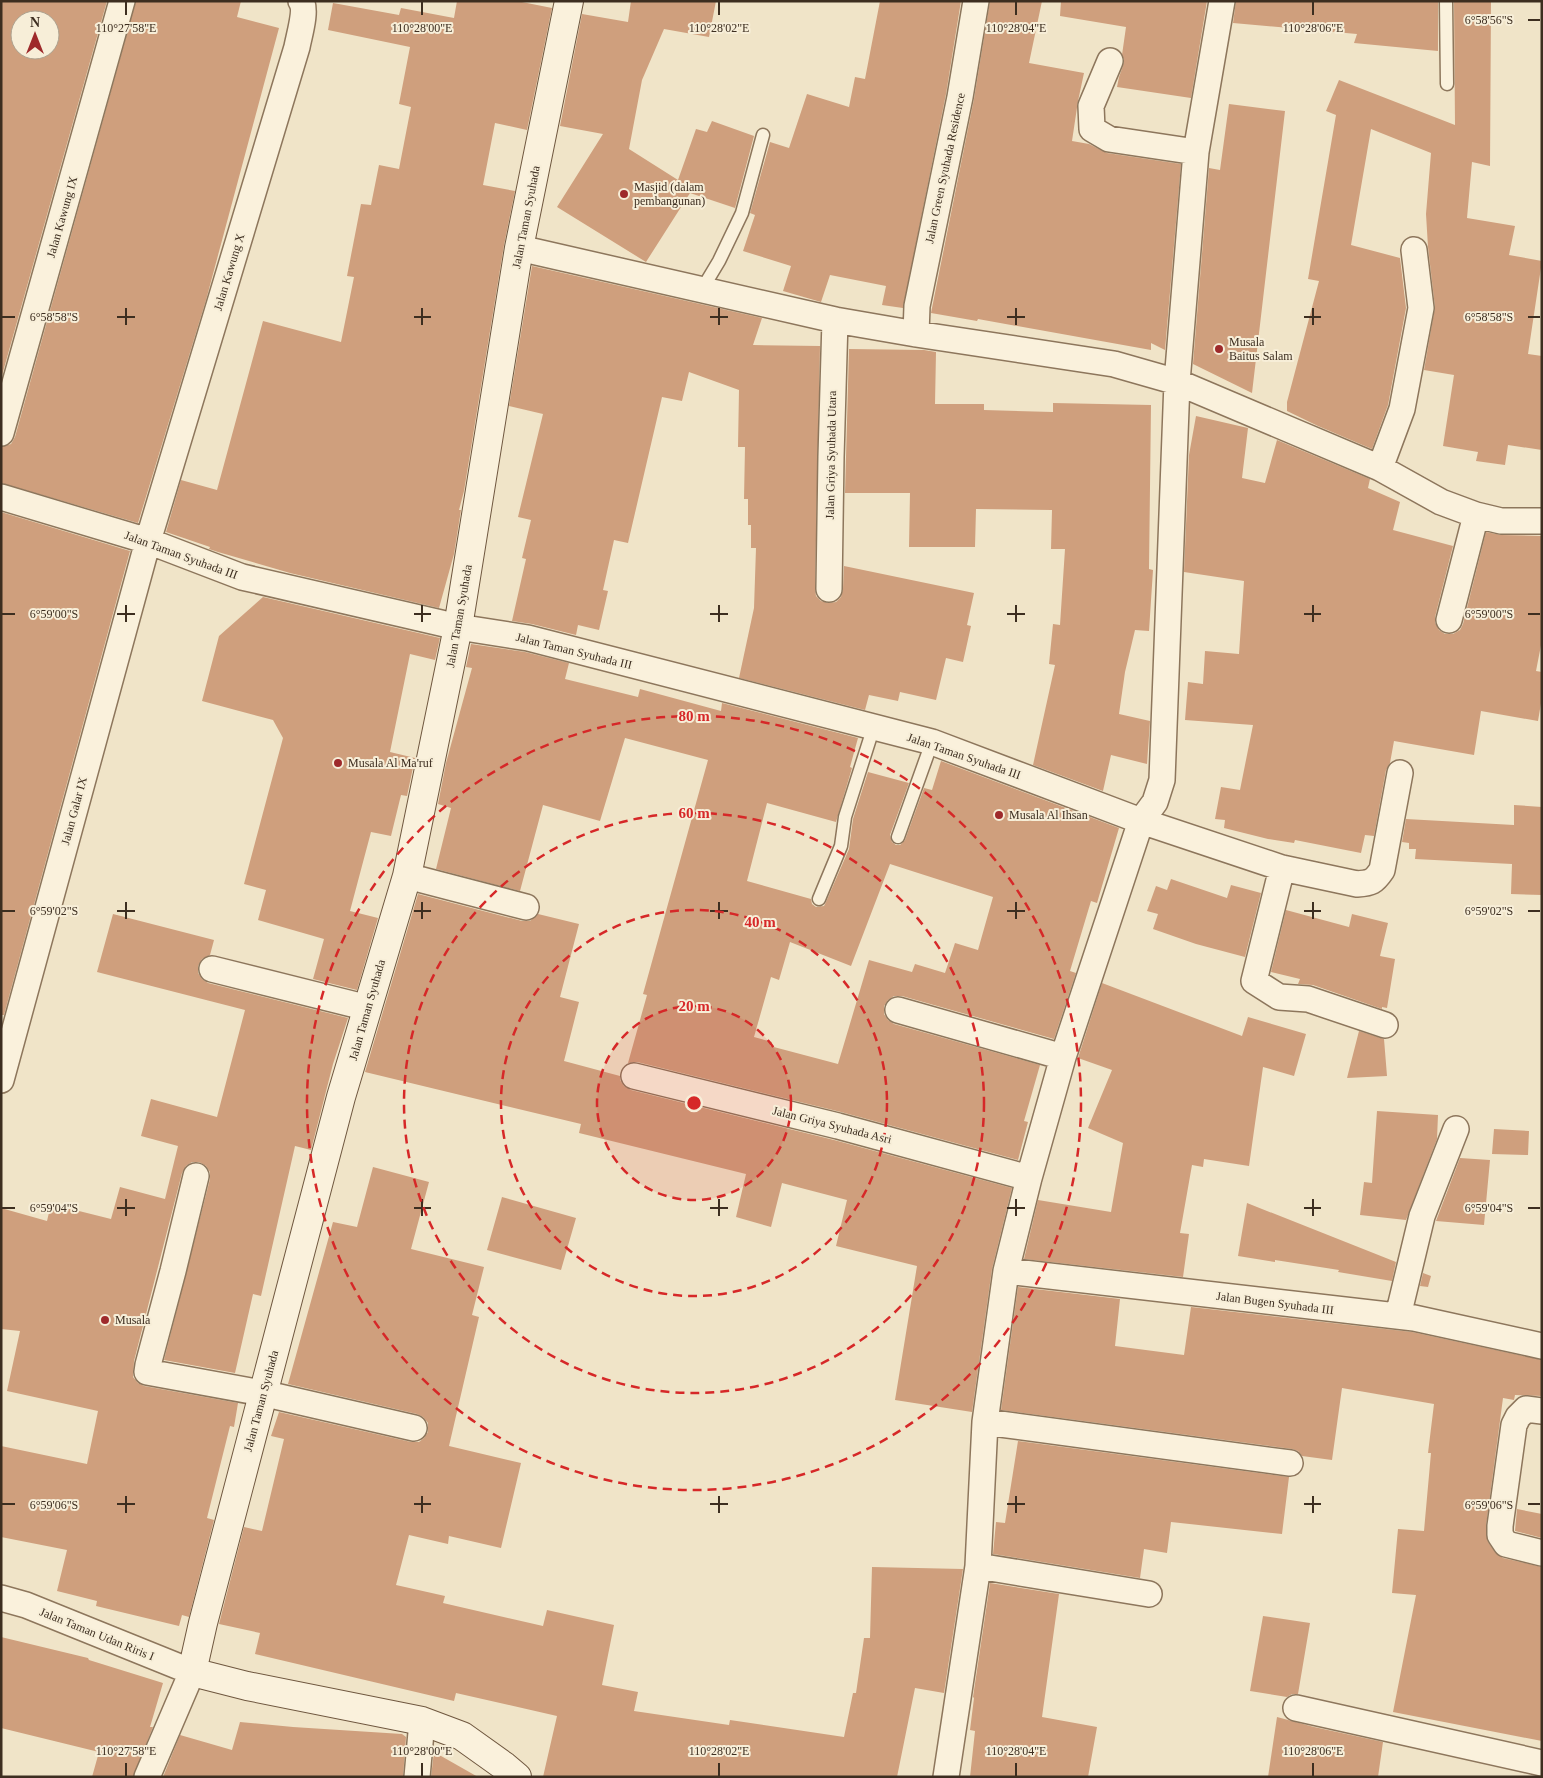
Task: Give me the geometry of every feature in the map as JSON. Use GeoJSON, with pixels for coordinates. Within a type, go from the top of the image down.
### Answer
{"type":"FeatureCollection","features":[{"type":"Feature","properties":{"kind":"street","name":"Jalan Kawung IX"},"geometry":{"type":"LineString","coordinates":[[1,433],[122,1]]}},
{"type":"Feature","properties":{"kind":"street","name":"Jalan Kawung X"},"geometry":{"type":"LineString","coordinates":[[169,550],[297,47],[303,5],[300,1]]}},
{"type":"Feature","properties":{"kind":"street","name":"Jalan Green Syuhada Residence"},"geometry":{"type":"LineString","coordinates":[[916,334],[917,306],[960,97],[976,1]]}},
{"type":"Feature","properties":{"kind":"street"},"geometry":{"type":"LineString","coordinates":[[946,1777],[978,1566],[985,1422],[1006,1271],[1029,1178],[1064,1057],[1142,821],[1155,802],[1162,780],[1177,382],[1196,152],[1222,1]]}},
{"type":"Feature","properties":{"kind":"street","name":"Jalan Taman Syuhada"},"geometry":{"type":"LineString","coordinates":[[192,1672],[262,1393],[339,1107],[407,876],[458,627],[519,248],[566,2]]}},
{"type":"Feature","properties":{"kind":"street"},"geometry":{"type":"LineString","coordinates":[[1110,61],[1091,106],[1092,129],[1109,139],[1196,152]]}},
{"type":"Feature","properties":{"kind":"street"},"geometry":{"type":"LineString","coordinates":[[519,248],[835,320],[1114,364],[1177,382],[1380,468],[1440,502],[1476,515],[1501,521],[1542,521]]}},
{"type":"Feature","properties":{"kind":"street"},"geometry":{"type":"LineString","coordinates":[[1380,468],[1402,409],[1421,308],[1414,250]]}},
{"type":"Feature","properties":{"kind":"street","name":"Jalan Griya Syuhada Utara"},"geometry":{"type":"LineString","coordinates":[[829,589],[835,320]]}},
{"type":"Feature","properties":{"kind":"street","name":"Jalan Taman Syuhada III"},"geometry":{"type":"LineString","coordinates":[[1,497],[169,550],[242,577],[458,627],[528,638],[932,742],[1142,821],[1282,868],[1357,884],[1375,880],[1382,870],[1400,773]]}},
{"type":"Feature","properties":{"kind":"street"},"geometry":{"type":"LineString","coordinates":[[1449,620],[1476,515]]}},
{"type":"Feature","properties":{"kind":"street","name":"Jalan Galar IX"},"geometry":{"type":"LineString","coordinates":[[1,1080],[169,550]]}},
{"type":"Feature","properties":{"kind":"street"},"geometry":{"type":"LineString","coordinates":[[1282,868],[1254,981],[1279,997],[1308,999],[1385,1025]]}},
{"type":"Feature","properties":{"kind":"street"},"geometry":{"type":"LineString","coordinates":[[407,876],[526,907]]}},
{"type":"Feature","properties":{"kind":"street"},"geometry":{"type":"LineString","coordinates":[[212,969],[368,1008]]}},
{"type":"Feature","properties":{"kind":"street"},"geometry":{"type":"LineString","coordinates":[[898,1010],[1064,1057]]}},
{"type":"Feature","properties":{"kind":"street","name":"Jalan Griya Syuhada Asri"},"geometry":{"type":"LineString","coordinates":[[634,1076],[838,1126],[1029,1178]]}},
{"type":"Feature","properties":{"kind":"street"},"geometry":{"type":"LineString","coordinates":[[1398,1316],[1422,1216],[1456,1129]]}},
{"type":"Feature","properties":{"kind":"street"},"geometry":{"type":"LineString","coordinates":[[196,1176],[147,1372],[262,1393],[414,1428]]}},
{"type":"Feature","properties":{"kind":"street","name":"Jalan Bugen Syuhada III"},"geometry":{"type":"LineString","coordinates":[[1006,1271],[1398,1316],[1542,1346]]}},
{"type":"Feature","properties":{"kind":"street"},"geometry":{"type":"LineString","coordinates":[[1542,1411],[1526,1409],[1518,1417],[1514,1425],[1500,1526],[1500,1535],[1506,1544],[1542,1553]]}},
{"type":"Feature","properties":{"kind":"street"},"geometry":{"type":"LineString","coordinates":[[985,1422],[1290,1463]]}},
{"type":"Feature","properties":{"kind":"street"},"geometry":{"type":"LineString","coordinates":[[978,1566],[1149,1594]]}},
{"type":"Feature","properties":{"kind":"street","name":"Jalan Taman Udan Riris I"},"geometry":{"type":"LineString","coordinates":[[1,1598],[26,1605],[192,1672]]}},
{"type":"Feature","properties":{"kind":"street"},"geometry":{"type":"LineString","coordinates":[[147,1777],[192,1672],[238,1684],[422,1721],[462,1736],[517,1777]]}},
{"type":"Feature","properties":{"kind":"street"},"geometry":{"type":"LineString","coordinates":[[1296,1708],[1542,1763]]}},
{"type":"Feature","properties":{"kind":"street"},"geometry":{"type":"LineString","coordinates":[[417,1777],[422,1721]]}},
{"type":"Feature","properties":{"kind":"lane"},"geometry":{"type":"LineString","coordinates":[[1446,1],[1448,84]]}},
{"type":"Feature","properties":{"kind":"lane"},"geometry":{"type":"LineString","coordinates":[[701,291],[719,261],[742,213],[763,135]]}},
{"type":"Feature","properties":{"kind":"lane"},"geometry":{"type":"LineString","coordinates":[[819,899],[841,846],[845,817],[874,726]]}},
{"type":"Feature","properties":{"kind":"lane"},"geometry":{"type":"LineString","coordinates":[[898,837],[932,742]]}},
{"type":"Feature","properties":{"kind":"building"},"geometry":{"type":"Polygon","coordinates":[[[1,1],[107,1],[1,379],[1,1]]]}},
{"type":"Feature","properties":{"kind":"building"},"geometry":{"type":"Polygon","coordinates":[[[136,1],[241,1],[237,17],[279,28],[206,300],[138,523],[1,483],[1,447],[11,444],[15,437],[136,1]]]}},
{"type":"Feature","properties":{"kind":"building"},"geometry":{"type":"Polygon","coordinates":[[[457,1],[517,1],[552,8],[527,130],[495,123],[483,185],[515,191],[504,245],[464,491],[459,510],[461,510],[454,554],[439,608],[290,573],[218,552],[209,549],[210,547],[166,532],[181,480],[217,490],[263,321],[341,342],[354,277],[347,276],[361,204],[371,205],[379,165],[399,169],[411,107],[399,104],[410,47],[328,30],[333,3],[399,15],[401,8],[454,18],[457,1]]]}},
{"type":"Feature","properties":{"kind":"building"},"geometry":{"type":"Polygon","coordinates":[[[631,1],[716,1],[709,37],[664,29],[642,80],[629,149],[678,180],[696,129],[707,132],[712,121],[754,136],[735,208],[690,193],[646,262],[557,207],[603,134],[560,126],[582,14],[628,22],[631,1]]]}},
{"type":"Feature","properties":{"kind":"building"},"geometry":{"type":"Polygon","coordinates":[[[880,1],[961,1],[946,94],[903,308],[882,305],[886,286],[830,275],[821,302],[783,291],[791,266],[743,251],[755,215],[750,213],[770,142],[789,148],[807,94],[849,107],[855,77],[865,79],[880,1]]]}},
{"type":"Feature","properties":{"kind":"building"},"geometry":{"type":"Polygon","coordinates":[[[990,1],[1042,1],[1029,63],[1084,73],[1072,141],[1089,144],[1107,153],[1181,164],[1165,350],[1151,343],[1151,350],[978,319],[977,321],[931,313],[974,99],[990,1]]]}},
{"type":"Feature","properties":{"kind":"building"},"geometry":{"type":"Polygon","coordinates":[[[1061,1],[1207,1],[1191,98],[1117,87],[1124,60],[1122,55],[1126,27],[1060,16],[1061,1]]]}},
{"type":"Feature","properties":{"kind":"building"},"geometry":{"type":"Polygon","coordinates":[[[1236,1],[1438,1],[1438,51],[1354,43],[1357,34],[1233,23],[1236,1]]]}},
{"type":"Feature","properties":{"kind":"building"},"geometry":{"type":"Polygon","coordinates":[[[1454,1],[1491,1],[1490,166],[1472,162],[1467,218],[1515,226],[1509,255],[1542,261],[1528,354],[1542,356],[1542,450],[1508,445],[1505,465],[1476,461],[1478,452],[1443,446],[1454,375],[1424,370],[1435,307],[1426,214],[1431,153],[1371,129],[1351,245],[1400,258],[1406,308],[1388,405],[1372,449],[1287,411],[1287,402],[1319,281],[1308,279],[1336,115],[1326,111],[1339,80],[1455,125],[1454,1]]]}},
{"type":"Feature","properties":{"kind":"building"},"geometry":{"type":"Polygon","coordinates":[[[1229,104],[1285,111],[1252,393],[1193,364],[1209,168],[1220,170],[1229,104]]]}},
{"type":"Feature","properties":{"kind":"building"},"geometry":{"type":"Polygon","coordinates":[[[532,266],[762,318],[753,345],[820,346],[816,596],[821,601],[828,603],[836,602],[841,597],[844,566],[974,593],[967,625],[971,626],[963,662],[946,658],[936,700],[900,692],[898,701],[869,695],[865,710],[739,678],[754,608],[756,548],[751,548],[751,525],[748,525],[748,499],[744,499],[745,447],[738,447],[739,390],[689,372],[682,401],[662,397],[628,543],[614,540],[603,590],[608,591],[599,630],[578,625],[576,635],[512,621],[526,559],[522,558],[531,520],[518,517],[543,414],[509,406],[532,266]]]}},
{"type":"Feature","properties":{"kind":"building"},"geometry":{"type":"Polygon","coordinates":[[[849,349],[924,350],[936,352],[935,404],[984,404],[984,410],[1053,412],[1053,403],[1151,405],[1149,569],[1153,570],[1149,631],[1135,630],[1125,672],[1119,714],[1150,721],[1147,764],[1111,755],[1103,791],[1033,765],[1055,665],[1049,664],[1053,624],[1060,625],[1065,549],[1051,549],[1052,510],[976,509],[975,547],[909,547],[910,493],[845,493],[849,349]]]}},
{"type":"Feature","properties":{"kind":"building"},"geometry":{"type":"Polygon","coordinates":[[[1196,416],[1248,428],[1242,478],[1265,483],[1277,440],[1370,479],[1368,488],[1400,502],[1393,530],[1453,546],[1435,617],[1435,623],[1439,630],[1445,634],[1453,634],[1460,630],[1463,624],[1486,532],[1501,535],[1542,536],[1542,640],[1536,671],[1542,672],[1542,697],[1538,721],[1481,711],[1474,755],[1394,741],[1390,763],[1386,770],[1374,836],[1365,835],[1361,853],[1295,840],[1294,843],[1268,839],[1224,828],[1225,820],[1215,819],[1221,787],[1240,790],[1253,725],[1185,720],[1188,682],[1203,684],[1205,651],[1239,654],[1244,581],[1184,572],[1189,455],[1196,416]]]}},
{"type":"Feature","properties":{"kind":"building"},"geometry":{"type":"Polygon","coordinates":[[[1,512],[130,551],[4,1015],[1,1015],[1,512]]]}},
{"type":"Feature","properties":{"kind":"building"},"geometry":{"type":"Polygon","coordinates":[[[263,597],[440,638],[435,660],[410,654],[390,752],[415,758],[407,796],[401,795],[391,836],[371,832],[350,911],[378,918],[357,990],[313,979],[324,939],[258,920],[266,890],[244,884],[283,738],[273,720],[202,701],[219,636],[263,597]]]}},
{"type":"Feature","properties":{"kind":"building"},"geometry":{"type":"Polygon","coordinates":[[[471,644],[525,652],[569,663],[565,679],[638,697],[640,689],[721,711],[722,703],[858,738],[850,767],[852,768],[836,822],[767,803],[747,881],[811,899],[812,904],[816,907],[824,906],[849,849],[853,819],[868,772],[909,783],[890,835],[892,842],[896,845],[900,845],[905,840],[924,788],[932,790],[941,761],[1119,828],[1097,903],[1091,901],[1070,971],[1076,973],[1054,1039],[902,996],[894,996],[884,1006],[884,1014],[894,1024],[1040,1065],[1024,1121],[1028,1122],[1018,1160],[841,1112],[637,1062],[628,1063],[647,995],[643,994],[708,760],[625,738],[600,821],[543,805],[520,891],[436,869],[451,808],[438,804],[446,763],[472,668],[466,667],[471,644]],[[890,864],[851,966],[790,942],[779,980],[771,977],[754,1037],[772,1042],[770,1046],[838,1064],[869,960],[912,972],[915,964],[945,973],[955,943],[978,950],[993,897],[890,864]]]}},
{"type":"Feature","properties":{"kind":"building"},"geometry":{"type":"Polygon","coordinates":[[[1514,805],[1542,807],[1542,895],[1511,894],[1512,864],[1415,859],[1416,849],[1409,849],[1409,843],[1402,842],[1406,819],[1514,825],[1514,805]]]}},
{"type":"Feature","properties":{"kind":"building"},"geometry":{"type":"Polygon","coordinates":[[[1171,879],[1227,898],[1231,885],[1261,893],[1245,957],[1196,944],[1153,929],[1158,914],[1147,911],[1156,886],[1167,890],[1171,879]]]}},
{"type":"Feature","properties":{"kind":"building"},"geometry":{"type":"Polygon","coordinates":[[[418,894],[522,921],[530,921],[538,914],[579,924],[560,997],[579,1002],[564,1061],[620,1076],[624,1086],[631,1090],[834,1140],[1012,1188],[992,1269],[972,1412],[895,1400],[917,1266],[836,1246],[847,1200],[782,1183],[771,1227],[736,1217],[746,1174],[579,1133],[581,1124],[365,1072],[418,894]]]}},
{"type":"Feature","properties":{"kind":"building"},"geometry":{"type":"Polygon","coordinates":[[[1286,910],[1349,927],[1352,914],[1388,923],[1380,956],[1395,959],[1387,1008],[1382,1007],[1382,1009],[1313,985],[1298,984],[1300,979],[1271,972],[1286,910]]]}},
{"type":"Feature","properties":{"kind":"building"},"geometry":{"type":"Polygon","coordinates":[[[113,914],[214,940],[210,955],[202,959],[198,966],[198,973],[208,983],[348,1018],[333,1064],[311,1150],[295,1146],[261,1296],[253,1294],[235,1373],[164,1360],[210,1179],[210,1172],[206,1166],[199,1162],[192,1162],[186,1166],[182,1173],[134,1361],[133,1377],[144,1386],[238,1403],[234,1427],[230,1426],[207,1518],[214,1520],[189,1617],[182,1615],[179,1626],[96,1606],[97,1601],[57,1591],[67,1550],[1,1537],[1,1446],[87,1464],[98,1411],[7,1391],[20,1331],[1,1329],[1,1208],[47,1221],[51,1204],[111,1219],[120,1187],[165,1199],[178,1146],[141,1136],[151,1099],[217,1117],[245,1010],[97,972],[113,914]]]}},
{"type":"Feature","properties":{"kind":"building"},"geometry":{"type":"Polygon","coordinates":[[[1102,983],[1242,1036],[1248,1017],[1306,1034],[1294,1076],[1263,1067],[1249,1166],[1204,1159],[1203,1167],[1192,1165],[1180,1233],[1189,1234],[1183,1277],[1024,1259],[1038,1200],[1111,1212],[1123,1143],[1088,1128],[1112,1070],[1078,1058],[1102,983]]]}},
{"type":"Feature","properties":{"kind":"building"},"geometry":{"type":"Polygon","coordinates":[[[1359,1031],[1384,1039],[1387,1076],[1347,1078],[1359,1031]]]}},
{"type":"Feature","properties":{"kind":"building"},"geometry":{"type":"Polygon","coordinates":[[[1377,1111],[1438,1115],[1437,1139],[1406,1220],[1360,1215],[1364,1182],[1372,1183],[1377,1111]]]}},
{"type":"Feature","properties":{"kind":"building"},"geometry":{"type":"Polygon","coordinates":[[[1494,1129],[1529,1131],[1528,1155],[1492,1154],[1494,1129]]]}},
{"type":"Feature","properties":{"kind":"building"},"geometry":{"type":"Polygon","coordinates":[[[1460,1158],[1490,1160],[1484,1225],[1436,1221],[1460,1158]]]}},
{"type":"Feature","properties":{"kind":"building"},"geometry":{"type":"Polygon","coordinates":[[[373,1167],[429,1182],[411,1249],[484,1267],[472,1315],[479,1317],[449,1446],[521,1463],[501,1548],[449,1536],[448,1544],[409,1535],[396,1585],[445,1596],[443,1603],[543,1626],[547,1610],[614,1625],[602,1685],[638,1692],[634,1711],[729,1725],[730,1720],[844,1737],[853,1693],[856,1693],[864,1638],[870,1638],[872,1567],[963,1569],[944,1693],[915,1688],[897,1777],[543,1777],[557,1716],[456,1693],[454,1701],[255,1654],[260,1633],[219,1624],[244,1527],[262,1531],[284,1439],[271,1436],[279,1412],[411,1442],[419,1442],[428,1432],[428,1423],[417,1414],[288,1384],[333,1222],[357,1227],[373,1167]]]}},
{"type":"Feature","properties":{"kind":"building"},"geometry":{"type":"Polygon","coordinates":[[[502,1197],[576,1218],[561,1270],[487,1250],[502,1197]]]}},
{"type":"Feature","properties":{"kind":"building"},"geometry":{"type":"Polygon","coordinates":[[[1247,1203],[1396,1262],[1392,1281],[1338,1272],[1339,1270],[1238,1256],[1247,1203]]]}},
{"type":"Feature","properties":{"kind":"building"},"geometry":{"type":"Polygon","coordinates":[[[1423,1273],[1431,1276],[1428,1287],[1420,1286],[1423,1273]]]}},
{"type":"Feature","properties":{"kind":"building"},"geometry":{"type":"Polygon","coordinates":[[[1018,1287],[1120,1299],[1115,1346],[1184,1355],[1191,1307],[1412,1332],[1542,1360],[1542,1396],[1515,1395],[1514,1400],[1503,1398],[1486,1526],[1488,1542],[1495,1552],[1503,1558],[1542,1567],[1542,1741],[1393,1712],[1416,1595],[1392,1593],[1398,1529],[1424,1531],[1431,1453],[1428,1453],[1434,1404],[1342,1388],[1332,1460],[1302,1456],[1298,1451],[1292,1449],[1001,1410],[1018,1287]]]}},
{"type":"Feature","properties":{"kind":"building"},"geometry":{"type":"Polygon","coordinates":[[[1018,1441],[1289,1477],[1282,1534],[1171,1522],[1167,1553],[1144,1549],[1140,1578],[993,1554],[996,1522],[1005,1523],[1018,1441]]]}},
{"type":"Feature","properties":{"kind":"building"},"geometry":{"type":"Polygon","coordinates":[[[1517,1509],[1542,1514],[1542,1538],[1515,1531],[1517,1509]]]}},
{"type":"Feature","properties":{"kind":"building"},"geometry":{"type":"Polygon","coordinates":[[[990,1583],[1059,1594],[1042,1717],[1097,1727],[1088,1777],[970,1777],[975,1731],[970,1730],[973,1697],[990,1583]]]}},
{"type":"Feature","properties":{"kind":"building"},"geometry":{"type":"Polygon","coordinates":[[[1263,1616],[1310,1623],[1298,1694],[1292,1694],[1287,1697],[1250,1691],[1263,1616]]]}},
{"type":"Feature","properties":{"kind":"building"},"geometry":{"type":"Polygon","coordinates":[[[1,1637],[88,1658],[89,1660],[163,1683],[150,1727],[153,1727],[133,1777],[92,1777],[99,1752],[1,1728],[1,1637]]]}},
{"type":"Feature","properties":{"kind":"building"},"geometry":{"type":"Polygon","coordinates":[[[1277,1717],[1383,1742],[1378,1777],[1268,1777],[1277,1717]]]}},
{"type":"Feature","properties":{"kind":"building"},"geometry":{"type":"Polygon","coordinates":[[[240,1722],[402,1734],[406,1737],[403,1777],[163,1777],[180,1735],[232,1750],[240,1722]]]}},
{"type":"Feature","properties":{"kind":"building"},"geometry":{"type":"Polygon","coordinates":[[[434,1752],[478,1777],[431,1777],[434,1752]]]}},
{"type":"Feature","properties":{"kind":"place","name":"Masjid (dalam pembangunan)"},"geometry":{"type":"Point","coordinates":[624,194]}},
{"type":"Feature","properties":{"kind":"place","name":"Musala Baitus Salam"},"geometry":{"type":"Point","coordinates":[1219,349]}},
{"type":"Feature","properties":{"kind":"place","name":"Musala Al Ma'ruf"},"geometry":{"type":"Point","coordinates":[338,763]}},
{"type":"Feature","properties":{"kind":"place","name":"Musala Al Ihsan"},"geometry":{"type":"Point","coordinates":[999,815]}},
{"type":"Feature","properties":{"kind":"place","name":"Musala"},"geometry":{"type":"Point","coordinates":[105,1320]}}]}
